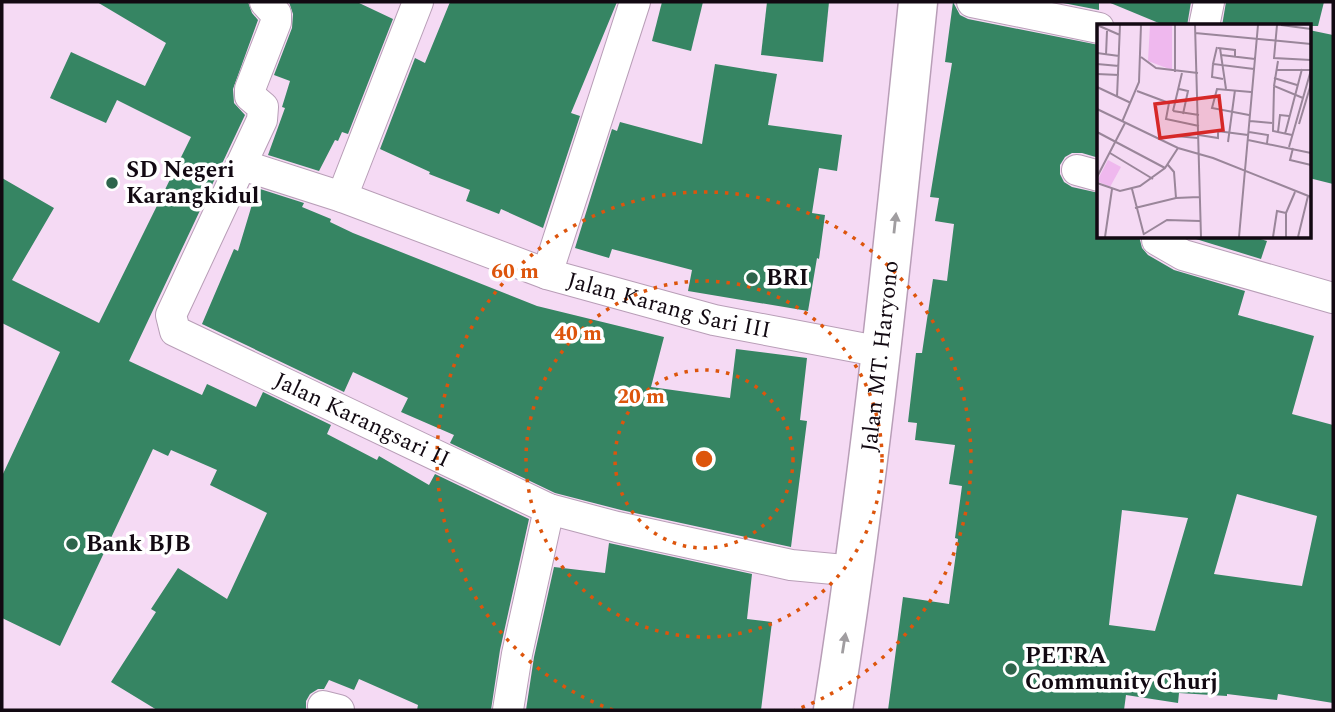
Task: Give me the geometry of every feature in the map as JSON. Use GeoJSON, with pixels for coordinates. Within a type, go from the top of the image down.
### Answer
{"type":"FeatureCollection","features":[{"type":"Feature","properties":{"kind":"main road","name":"Jalan MT. Haryono"},"geometry":{"type":"LineString","coordinates":[[833,710],[855,572],[882,352],[918,2]]}},
{"type":"Feature","properties":{"kind":"street"},"geometry":{"type":"LineString","coordinates":[[242,165],[264,112],[250,96],[250,89],[276,22],[276,15],[265,2]]}},
{"type":"Feature","properties":{"kind":"street"},"geometry":{"type":"LineString","coordinates":[[342,197],[418,2]]}},
{"type":"Feature","properties":{"kind":"street"},"geometry":{"type":"LineString","coordinates":[[547,274],[635,2]]}},
{"type":"Feature","properties":{"kind":"street"},"geometry":{"type":"LineString","coordinates":[[972,2],[1085,17]]}},
{"type":"Feature","properties":{"kind":"street"},"geometry":{"type":"LineString","coordinates":[[1204,24],[1209,2]]}},
{"type":"Feature","properties":{"kind":"street","name":"Jalan Karang Sari III"},"geometry":{"type":"LineString","coordinates":[[242,165],[342,197],[547,274],[714,320],[882,352]]}},
{"type":"Feature","properties":{"kind":"street","name":"Jalan Karangsari II"},"geometry":{"type":"LineString","coordinates":[[242,165],[171,315],[175,331],[549,509],[617,527],[791,565],[855,572]]}},
{"type":"Feature","properties":{"kind":"street"},"geometry":{"type":"LineString","coordinates":[[1157,238],[1183,255],[1333,299]]}},
{"type":"Feature","properties":{"kind":"street"},"geometry":{"type":"LineString","coordinates":[[508,710],[517,654],[549,509]]}},
{"type":"Feature","properties":{"kind":"building"},"geometry":{"type":"Polygon","coordinates":[[[97,2],[248,2],[258,20],[233,89],[234,103],[245,115],[129,361],[202,395],[207,384],[256,407],[263,392],[331,425],[327,434],[377,460],[379,456],[429,485],[435,474],[529,519],[500,650],[491,710],[417,710],[418,705],[359,679],[354,690],[329,680],[324,689],[310,694],[306,701],[306,710],[157,710],[111,682],[156,612],[151,609],[178,568],[227,599],[267,513],[210,485],[217,470],[171,450],[168,456],[153,449],[60,646],[2,618],[2,476],[60,352],[2,323],[2,178],[54,208],[12,280],[99,323],[191,137],[117,100],[106,123],[50,98],[71,52],[145,86],[166,43],[97,2]]]}},
{"type":"Feature","properties":{"kind":"building"},"geometry":{"type":"Polygon","coordinates":[[[289,2],[357,2],[393,19],[348,134],[342,132],[338,141],[335,140],[319,171],[268,155],[285,108],[282,107],[290,81],[274,75],[292,28],[293,14],[289,2]]]}},
{"type":"Feature","properties":{"kind":"building"},"geometry":{"type":"Polygon","coordinates":[[[450,2],[617,2],[571,113],[580,116],[543,228],[501,209],[499,214],[466,201],[470,190],[429,174],[430,172],[380,149],[415,58],[425,63],[450,2]]]}},
{"type":"Feature","properties":{"kind":"building"},"geometry":{"type":"Polygon","coordinates":[[[662,2],[703,2],[691,51],[652,41],[662,2]]]}},
{"type":"Feature","properties":{"kind":"building"},"geometry":{"type":"Polygon","coordinates":[[[767,2],[829,2],[823,62],[761,55],[767,2]]]}},
{"type":"Feature","properties":{"kind":"building"},"geometry":{"type":"Polygon","coordinates":[[[953,2],[960,15],[968,19],[1097,45],[1097,157],[1072,153],[1065,157],[1060,165],[1060,174],[1064,182],[1072,187],[1097,193],[1097,238],[1140,238],[1142,248],[1148,255],[1174,270],[1245,291],[1238,315],[1314,336],[1292,414],[1333,425],[1333,703],[1278,694],[1277,700],[1227,694],[1179,693],[1178,703],[1126,695],[1124,710],[888,710],[903,597],[949,604],[958,539],[955,538],[962,486],[949,484],[955,445],[915,440],[917,423],[908,422],[916,353],[922,353],[933,279],[947,281],[954,224],[935,221],[939,198],[930,197],[952,63],[945,62],[953,2]],[[1237,494],[1214,574],[1302,586],[1317,516],[1237,494]],[[1122,510],[1109,625],[1155,631],[1188,518],[1122,510]]]}},
{"type":"Feature","properties":{"kind":"building"},"geometry":{"type":"Polygon","coordinates":[[[1058,2],[1099,2],[1099,10],[1058,2]]]}},
{"type":"Feature","properties":{"kind":"building"},"geometry":{"type":"Polygon","coordinates":[[[1108,2],[1191,2],[1187,24],[1161,24],[1108,2]]]}},
{"type":"Feature","properties":{"kind":"building"},"geometry":{"type":"Polygon","coordinates":[[[1226,2],[1324,2],[1318,26],[1222,24],[1226,2]]]}},
{"type":"Feature","properties":{"kind":"building"},"geometry":{"type":"Polygon","coordinates":[[[1310,30],[1333,35],[1333,184],[1310,178],[1310,30]]]}},
{"type":"Feature","properties":{"kind":"building"},"geometry":{"type":"Polygon","coordinates":[[[715,64],[777,74],[768,125],[842,135],[837,171],[819,168],[812,213],[825,215],[808,311],[688,291],[692,270],[612,249],[609,258],[575,248],[612,129],[617,131],[620,122],[702,144],[715,64]]]}},
{"type":"Feature","properties":{"kind":"building"},"geometry":{"type":"Polygon","coordinates":[[[257,188],[304,203],[302,207],[331,219],[330,222],[353,233],[537,306],[664,337],[651,387],[730,398],[736,349],[807,358],[800,420],[807,421],[791,547],[555,493],[450,443],[454,435],[401,412],[408,398],[353,372],[344,392],[202,324],[234,249],[238,251],[257,188]]]}},
{"type":"Feature","properties":{"kind":"building"},"geometry":{"type":"Polygon","coordinates":[[[1193,238],[1257,238],[1267,241],[1261,259],[1193,238]]]}},
{"type":"Feature","properties":{"kind":"building"},"geometry":{"type":"Polygon","coordinates":[[[609,543],[752,574],[747,619],[772,622],[761,710],[526,710],[534,657],[554,567],[605,573],[609,543]]]}},
{"type":"Feature","properties":{"kind":"place","name":"SD Negeri Karangkidul"},"geometry":{"type":"Point","coordinates":[112,183]}},
{"type":"Feature","properties":{"kind":"place","name":"BRI"},"geometry":{"type":"Point","coordinates":[752,278]}},
{"type":"Feature","properties":{"kind":"place","name":"Bank BJB"},"geometry":{"type":"Point","coordinates":[72,544]}},
{"type":"Feature","properties":{"kind":"place","name":"PETRA Community Churj"},"geometry":{"type":"Point","coordinates":[1011,669]}}]}
